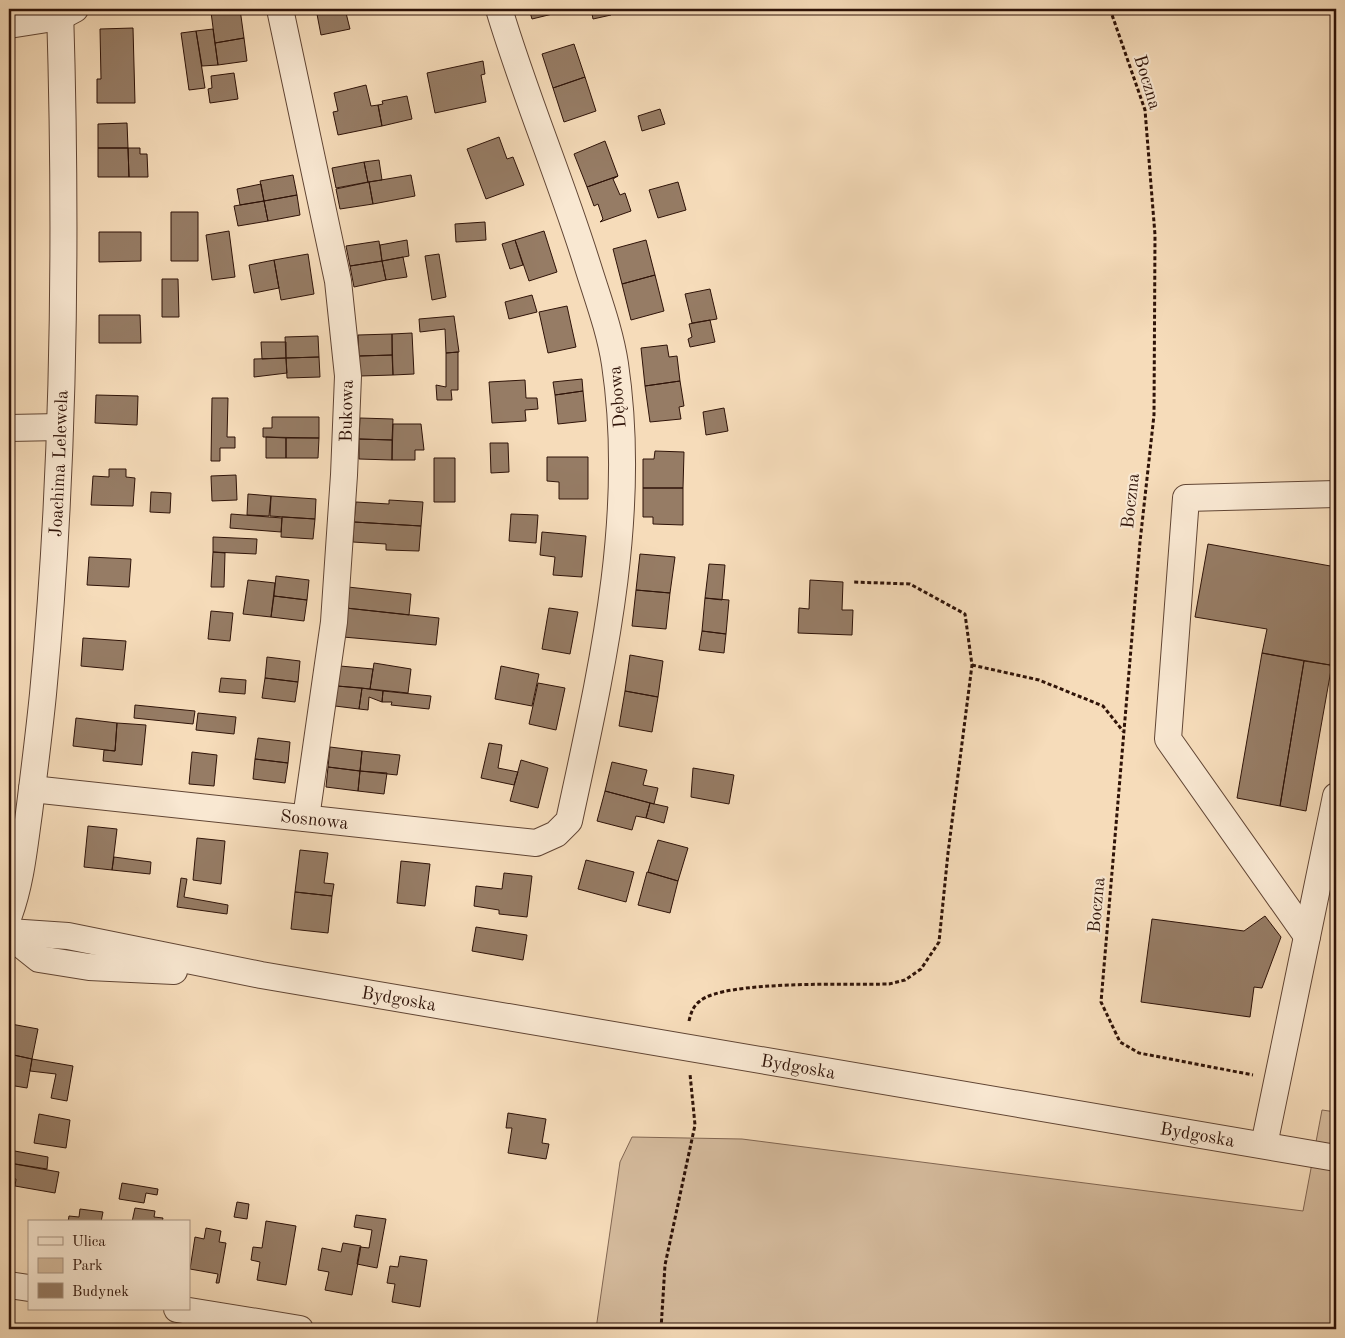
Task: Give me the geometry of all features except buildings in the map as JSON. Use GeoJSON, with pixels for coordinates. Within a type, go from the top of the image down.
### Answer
{"type":"FeatureCollection","features":[{"type":"Feature","properties":{"kind":"street","name":"Bukowa"},"geometry":{"type":"LineString","coordinates":[[280,9],[338,281],[348,376],[344,474],[334,622],[306,818]]}},
{"type":"Feature","properties":{"kind":"street","name":"Dębowa"},"geometry":{"type":"LineString","coordinates":[[499,9],[578,233],[604,316],[615,364],[622,465],[620,519],[604,659],[573,800]]}},
{"type":"Feature","properties":{"kind":"street"},"geometry":{"type":"LineString","coordinates":[[9,25],[66,12]]}},
{"type":"Feature","properties":{"kind":"street","name":"Joachima Lelewela"},"geometry":{"type":"LineString","coordinates":[[9,915],[19,883],[32,789],[48,634],[60,427],[66,12]]}},
{"type":"Feature","properties":{"kind":"street"},"geometry":{"type":"LineString","coordinates":[[9,428],[60,427]]}},
{"type":"Feature","properties":{"kind":"street"},"geometry":{"type":"LineString","coordinates":[[1307,936],[1168,739],[1186,498],[1336,494]]}},
{"type":"Feature","properties":{"kind":"street","name":"Sosnowa"},"geometry":{"type":"LineString","coordinates":[[32,789],[536,843],[556,834],[569,821],[573,800]]}},
{"type":"Feature","properties":{"kind":"street"},"geometry":{"type":"LineString","coordinates":[[1264,1145],[1336,796]]}},
{"type":"Feature","properties":{"kind":"street","name":"Bydgoska"},"geometry":{"type":"LineString","coordinates":[[9,933],[39,959],[89,967],[261,975],[1336,1158]]}},
{"type":"Feature","properties":{"kind":"street"},"geometry":{"type":"LineString","coordinates":[[9,1285],[28,1288]]}},
{"type":"Feature","properties":{"kind":"street"},"geometry":{"type":"LineString","coordinates":[[181,1310],[243,1324],[300,1329]]}},
{"type":"Feature","properties":{"kind":"path","name":"Boczna"},"geometry":{"type":"LineString","coordinates":[[1110,9],[1145,110],[1155,234],[1154,415],[1140,542],[1101,1002],[1120,1042],[1139,1053],[1276,1080]]}},
{"type":"Feature","properties":{"kind":"path"},"geometry":{"type":"LineString","coordinates":[[661,1329],[665,1265],[694,1125],[687,1047],[693,1008],[706,997],[724,991],[754,987],[889,984],[905,980],[921,969],[932,956],[939,942],[948,852],[972,665],[965,614],[910,584],[853,582]]}},
{"type":"Feature","properties":{"kind":"path"},"geometry":{"type":"LineString","coordinates":[[972,665],[1039,680],[1102,706],[1124,732]]}},
{"type":"Feature","properties":{"kind":"green space"},"geometry":{"type":"Polygon","coordinates":[[[1322,1110],[1336,1112],[1336,1329],[596,1329],[620,1162],[632,1137],[742,1139],[1303,1211],[1322,1110]]]}}]}
